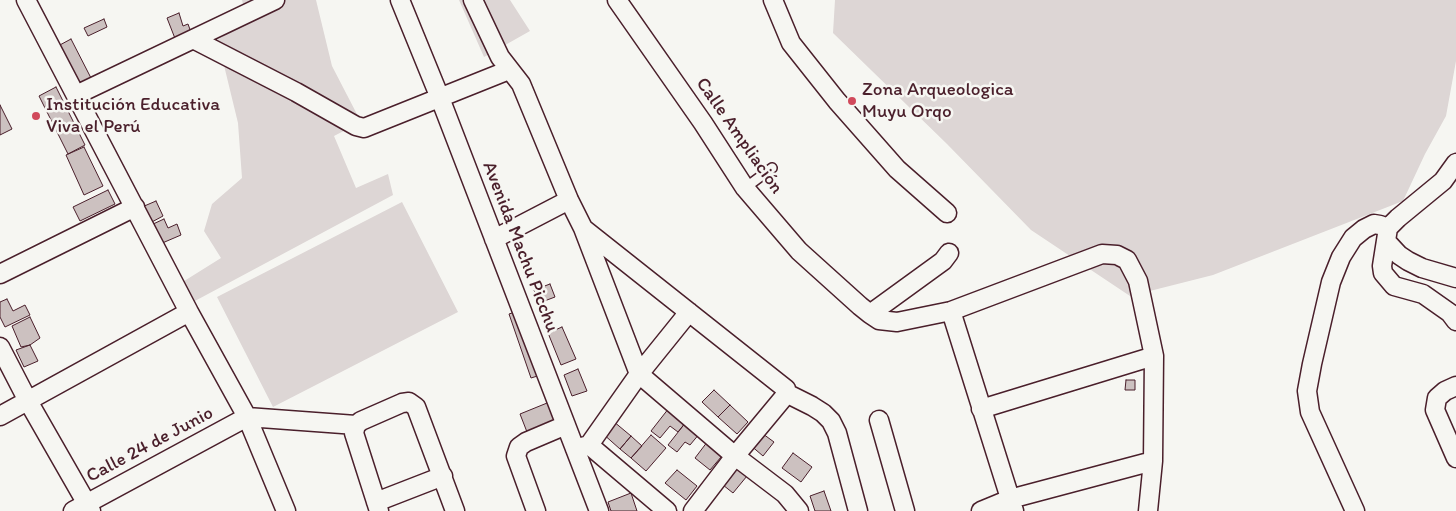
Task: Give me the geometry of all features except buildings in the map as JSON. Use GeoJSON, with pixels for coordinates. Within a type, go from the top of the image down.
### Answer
{"type":"FeatureCollection","features":[{"type":"Feature","properties":{"kind":"street"},"geometry":{"type":"LineString","coordinates":[[26,0],[135,206],[188,312],[247,417],[286,511]]}},
{"type":"Feature","properties":{"kind":"street"},"geometry":{"type":"LineString","coordinates":[[76,95],[275,0]]}},
{"type":"Feature","properties":{"kind":"street","name":"Avenida Machu Picchu"},"geometry":{"type":"LineString","coordinates":[[400,0],[440,98],[566,425],[582,447],[599,511]]}},
{"type":"Feature","properties":{"kind":"street"},"geometry":{"type":"LineString","coordinates":[[473,0],[500,57],[521,84],[583,228],[639,374],[735,456],[785,494],[799,511]]}},
{"type":"Feature","properties":{"kind":"street","name":"Calle Ampliación"},"geometry":{"type":"LineString","coordinates":[[617,0],[703,123],[745,188],[799,251],[865,310]]}},
{"type":"Feature","properties":{"kind":"street"},"geometry":{"type":"LineString","coordinates":[[774,0],[791,42],[837,101],[898,169],[948,214]]}},
{"type":"Feature","properties":{"kind":"street"},"geometry":{"type":"LineString","coordinates":[[193,38],[356,126],[364,128],[509,70]]}},
{"type":"Feature","properties":{"kind":"street"},"geometry":{"type":"LineString","coordinates":[[1456,163],[1443,181],[1398,218],[1387,235],[1382,266],[1383,273],[1394,286],[1423,294],[1450,313],[1456,321]]}},
{"type":"Feature","properties":{"kind":"street"},"geometry":{"type":"LineString","coordinates":[[494,239],[570,200]]}},
{"type":"Feature","properties":{"kind":"street"},"geometry":{"type":"LineString","coordinates":[[0,274],[135,206]]}},
{"type":"Feature","properties":{"kind":"street"},"geometry":{"type":"LineString","coordinates":[[1355,511],[1310,412],[1307,391],[1317,338],[1331,282],[1342,257],[1354,238],[1364,229],[1374,224],[1380,225],[1399,255],[1408,261],[1422,268],[1456,278]]}},
{"type":"Feature","properties":{"kind":"street"},"geometry":{"type":"LineString","coordinates":[[583,228],[786,389],[786,393],[812,406],[831,421],[837,433],[858,511]]}},
{"type":"Feature","properties":{"kind":"street"},"geometry":{"type":"LineString","coordinates":[[949,253],[943,261],[865,310],[879,320],[898,322],[951,311],[1102,254],[1118,255],[1127,260],[1138,280],[1154,356],[1152,461],[1148,511]]}},
{"type":"Feature","properties":{"kind":"street"},"geometry":{"type":"LineString","coordinates":[[951,311],[1012,505]]}},
{"type":"Feature","properties":{"kind":"street"},"geometry":{"type":"LineString","coordinates":[[0,416],[188,312]]}},
{"type":"Feature","properties":{"kind":"street"},"geometry":{"type":"LineString","coordinates":[[667,511],[582,447],[689,312]]}},
{"type":"Feature","properties":{"kind":"street"},"geometry":{"type":"LineString","coordinates":[[0,347],[83,508]]}},
{"type":"Feature","properties":{"kind":"street"},"geometry":{"type":"LineString","coordinates":[[981,409],[1154,356]]}},
{"type":"Feature","properties":{"kind":"street"},"geometry":{"type":"LineString","coordinates":[[1456,386],[1445,391],[1437,398],[1435,410],[1456,457]]}},
{"type":"Feature","properties":{"kind":"street"},"geometry":{"type":"LineString","coordinates":[[693,511],[786,393]]}},
{"type":"Feature","properties":{"kind":"street"},"geometry":{"type":"LineString","coordinates":[[443,476],[378,506],[354,433],[356,425],[402,403],[409,402],[416,407],[443,476],[455,511]]}},
{"type":"Feature","properties":{"kind":"street"},"geometry":{"type":"LineString","coordinates":[[247,417],[356,425]]}},
{"type":"Feature","properties":{"kind":"street","name":"Calle 24 de Junio"},"geometry":{"type":"LineString","coordinates":[[83,508],[247,417]]}},
{"type":"Feature","properties":{"kind":"street"},"geometry":{"type":"LineString","coordinates":[[879,420],[905,511]]}},
{"type":"Feature","properties":{"kind":"street"},"geometry":{"type":"LineString","coordinates":[[536,511],[516,456],[519,447],[526,442],[566,425]]}},
{"type":"Feature","properties":{"kind":"street"},"geometry":{"type":"LineString","coordinates":[[981,511],[1012,505],[1152,461]]}},
{"type":"Feature","properties":{"kind":"lane"},"geometry":{"type":"LineString","coordinates":[[745,188],[772,168]]}},
{"type":"Feature","properties":{"kind":"shaded area"},"geometry":{"type":"Polygon","coordinates":[[[242,0],[316,0],[332,66],[361,122],[334,136],[356,188],[388,174],[393,195],[193,302],[181,283],[221,258],[204,231],[212,204],[242,178],[238,123],[221,53],[214,42],[247,22],[242,0]]]}},
{"type":"Feature","properties":{"kind":"shaded area"},"geometry":{"type":"Polygon","coordinates":[[[459,0],[510,0],[530,31],[484,57],[459,0]]]}},
{"type":"Feature","properties":{"kind":"shaded area"},"geometry":{"type":"Polygon","coordinates":[[[835,0],[1456,0],[1456,61],[1446,116],[1425,154],[1403,201],[1213,275],[1130,296],[1031,230],[947,144],[833,33],[835,0]]]}},
{"type":"Feature","properties":{"kind":"shaded area"},"geometry":{"type":"Polygon","coordinates":[[[402,202],[458,312],[273,407],[217,297],[402,202]]]}},
{"type":"Feature","properties":{"kind":"place","name":"Zona Arqueologica Muyu Orqo"},"geometry":{"type":"Point","coordinates":[852,101]}},
{"type":"Feature","properties":{"kind":"place","name":"Institución Educativa Viva el Perú"},"geometry":{"type":"Point","coordinates":[36,116]}}]}
